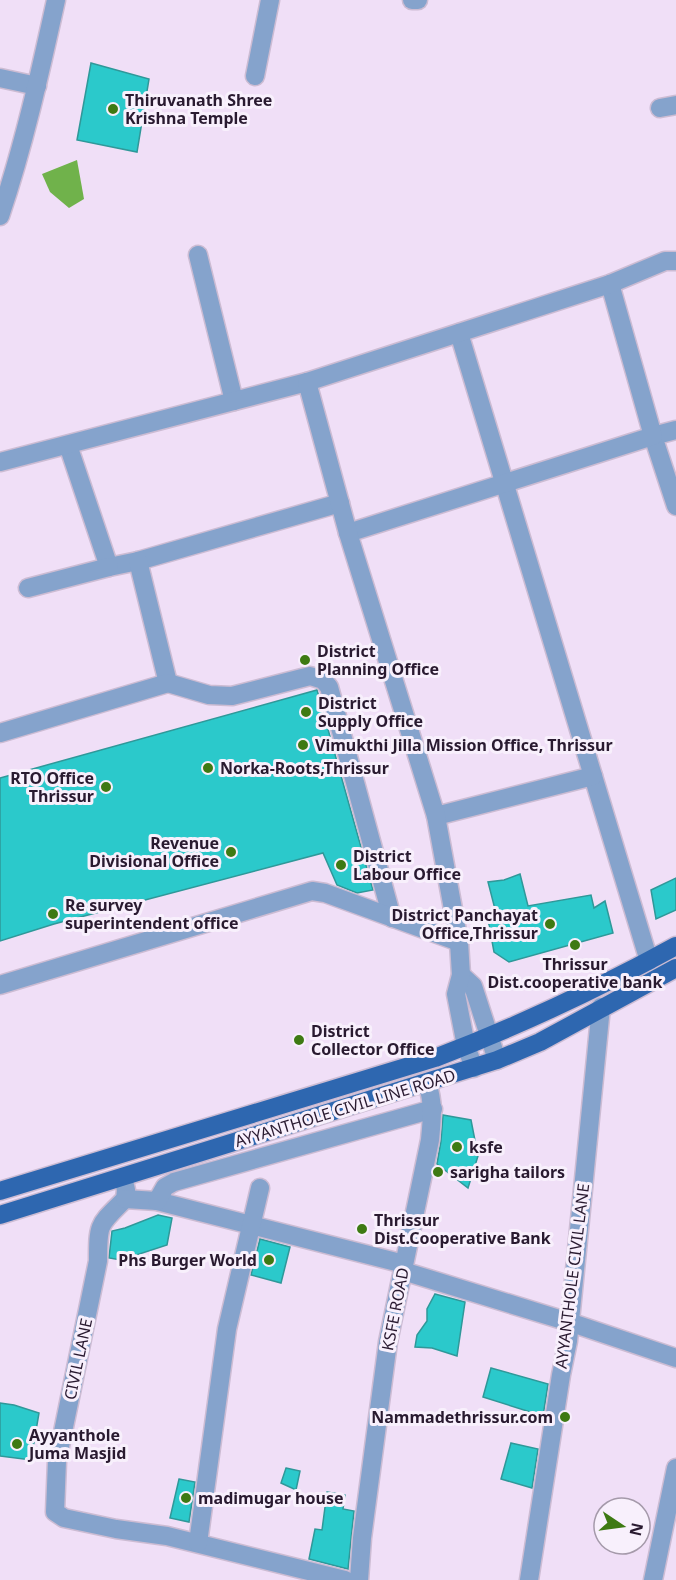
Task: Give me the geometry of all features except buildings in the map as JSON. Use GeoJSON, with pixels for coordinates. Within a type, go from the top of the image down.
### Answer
{"type":"FeatureCollection","features":[{"type":"Feature","properties":{"kind":"main road","name":"AYYANTHOLE CIVIL LINE ROAD"},"geometry":{"type":"LineString","coordinates":[[0,1191],[435,1058],[490,1037],[585,994],[676,946]]}},
{"type":"Feature","properties":{"kind":"main road","name":"AYYANTHOLE CIVIL LINE ROAD"},"geometry":{"type":"LineString","coordinates":[[0,1215],[497,1060],[540,1042],[676,968]]}},
{"type":"Feature","properties":{"kind":"main road"},"geometry":{"type":"LineString","coordinates":[[105,1158],[117,1178]]}},
{"type":"Feature","properties":{"kind":"street"},"geometry":{"type":"LineString","coordinates":[[0,216],[16,167],[37,86],[56,0]]}},
{"type":"Feature","properties":{"kind":"street"},"geometry":{"type":"LineString","coordinates":[[255,76],[270,0]]}},
{"type":"Feature","properties":{"kind":"street"},"geometry":{"type":"LineString","coordinates":[[412,0],[418,0]]}},
{"type":"Feature","properties":{"kind":"street"},"geometry":{"type":"LineString","coordinates":[[0,78],[37,86]]}},
{"type":"Feature","properties":{"kind":"street"},"geometry":{"type":"LineString","coordinates":[[198,255],[234,401]]}},
{"type":"Feature","properties":{"kind":"street"},"geometry":{"type":"LineString","coordinates":[[0,462],[307,382],[610,284],[665,261],[676,261]]}},
{"type":"Feature","properties":{"kind":"street"},"geometry":{"type":"LineString","coordinates":[[610,284],[653,436],[676,506]]}},
{"type":"Feature","properties":{"kind":"street"},"geometry":{"type":"LineString","coordinates":[[459,333],[649,961]]}},
{"type":"Feature","properties":{"kind":"street"},"geometry":{"type":"LineString","coordinates":[[307,382],[348,533],[436,816],[459,942],[460,975],[456,994],[466,1046],[474,1068]]}},
{"type":"Feature","properties":{"kind":"street"},"geometry":{"type":"LineString","coordinates":[[348,533],[676,430]]}},
{"type":"Feature","properties":{"kind":"street"},"geometry":{"type":"LineString","coordinates":[[68,445],[110,567]]}},
{"type":"Feature","properties":{"kind":"street"},"geometry":{"type":"LineString","coordinates":[[28,588],[138,561],[340,503]]}},
{"type":"Feature","properties":{"kind":"street"},"geometry":{"type":"LineString","coordinates":[[138,561],[168,683]]}},
{"type":"Feature","properties":{"kind":"street"},"geometry":{"type":"LineString","coordinates":[[0,733],[168,683],[209,695],[232,696],[310,676],[323,680],[329,687],[392,918]]}},
{"type":"Feature","properties":{"kind":"street"},"geometry":{"type":"LineString","coordinates":[[436,816],[593,776]]}},
{"type":"Feature","properties":{"kind":"street"},"geometry":{"type":"LineString","coordinates":[[0,985],[301,892],[325,893],[459,942]]}},
{"type":"Feature","properties":{"kind":"street"},"geometry":{"type":"LineString","coordinates":[[460,975],[473,986],[497,1060]]}},
{"type":"Feature","properties":{"kind":"street","name":"AYYANTHOLE CIVIL LANE"},"geometry":{"type":"LineString","coordinates":[[529,1580],[568,1341],[602,1007]]}},
{"type":"Feature","properties":{"kind":"street","name":"KSFE ROAD"},"geometry":{"type":"LineString","coordinates":[[359,1580],[362,1538],[387,1348],[434,1109],[427,1083]]}},
{"type":"Feature","properties":{"kind":"street"},"geometry":{"type":"LineString","coordinates":[[158,1201],[165,1187],[174,1182],[434,1109]]}},
{"type":"Feature","properties":{"kind":"street"},"geometry":{"type":"LineString","coordinates":[[117,1178],[126,1190],[125,1199],[158,1201],[403,1268],[676,1358]]}},
{"type":"Feature","properties":{"kind":"street"},"geometry":{"type":"LineString","coordinates":[[198,1543],[227,1329],[260,1188]]}},
{"type":"Feature","properties":{"kind":"street","name":"CIVIL LANE"},"geometry":{"type":"LineString","coordinates":[[125,1199],[109,1213],[99,1232],[96,1273],[57,1461],[55,1512],[74,1521],[167,1536],[345,1580]]}},
{"type":"Feature","properties":{"kind":"street"},"geometry":{"type":"LineString","coordinates":[[653,1580],[676,1468]]}},
{"type":"Feature","properties":{"kind":"shaded area"},"geometry":{"type":"Polygon","coordinates":[[[77,160],[84,199],[69,208],[50,192],[42,174],[77,160]]]}},
{"type":"Feature","properties":{"kind":"place","name":"Thiruvanath Shree Krishna Temple"},"geometry":{"type":"Point","coordinates":[113,109]}},
{"type":"Feature","properties":{"kind":"place","name":"District Planning Office"},"geometry":{"type":"Point","coordinates":[305,660]}},
{"type":"Feature","properties":{"kind":"place","name":"District Supply Office"},"geometry":{"type":"Point","coordinates":[306,712]}},
{"type":"Feature","properties":{"kind":"place","name":"Vimukthi Jilla Mission Office, Thrissur"},"geometry":{"type":"Point","coordinates":[303,745]}},
{"type":"Feature","properties":{"kind":"place","name":"Norka-Roots,Thrissur"},"geometry":{"type":"Point","coordinates":[208,768]}},
{"type":"Feature","properties":{"kind":"place","name":"RTO Office Thrissur"},"geometry":{"type":"Point","coordinates":[106,787]}},
{"type":"Feature","properties":{"kind":"place","name":"Revenue Divisional Office"},"geometry":{"type":"Point","coordinates":[231,852]}},
{"type":"Feature","properties":{"kind":"place","name":"District Labour Office"},"geometry":{"type":"Point","coordinates":[341,865]}},
{"type":"Feature","properties":{"kind":"place","name":"Re survey superintendent office"},"geometry":{"type":"Point","coordinates":[53,914]}},
{"type":"Feature","properties":{"kind":"place","name":"District Panchayat Office,Thrissur"},"geometry":{"type":"Point","coordinates":[550,924]}},
{"type":"Feature","properties":{"kind":"place","name":"Thrissur Dist.cooperative bank"},"geometry":{"type":"Point","coordinates":[575,945]}},
{"type":"Feature","properties":{"kind":"place","name":"District Collector Office"},"geometry":{"type":"Point","coordinates":[299,1040]}},
{"type":"Feature","properties":{"kind":"place","name":"ksfe"},"geometry":{"type":"Point","coordinates":[457,1147]}},
{"type":"Feature","properties":{"kind":"place","name":"sarigha tailors"},"geometry":{"type":"Point","coordinates":[438,1172]}},
{"type":"Feature","properties":{"kind":"place","name":"Thrissur Dist.Cooperative Bank"},"geometry":{"type":"Point","coordinates":[362,1229]}},
{"type":"Feature","properties":{"kind":"place","name":"Phs Burger World"},"geometry":{"type":"Point","coordinates":[269,1260]}},
{"type":"Feature","properties":{"kind":"place","name":"Nammadethrissur.com"},"geometry":{"type":"Point","coordinates":[565,1417]}},
{"type":"Feature","properties":{"kind":"place","name":"Ayyanthole Juma Masjid"},"geometry":{"type":"Point","coordinates":[17,1444]}},
{"type":"Feature","properties":{"kind":"place","name":"madimugar house"},"geometry":{"type":"Point","coordinates":[186,1498]}}]}
